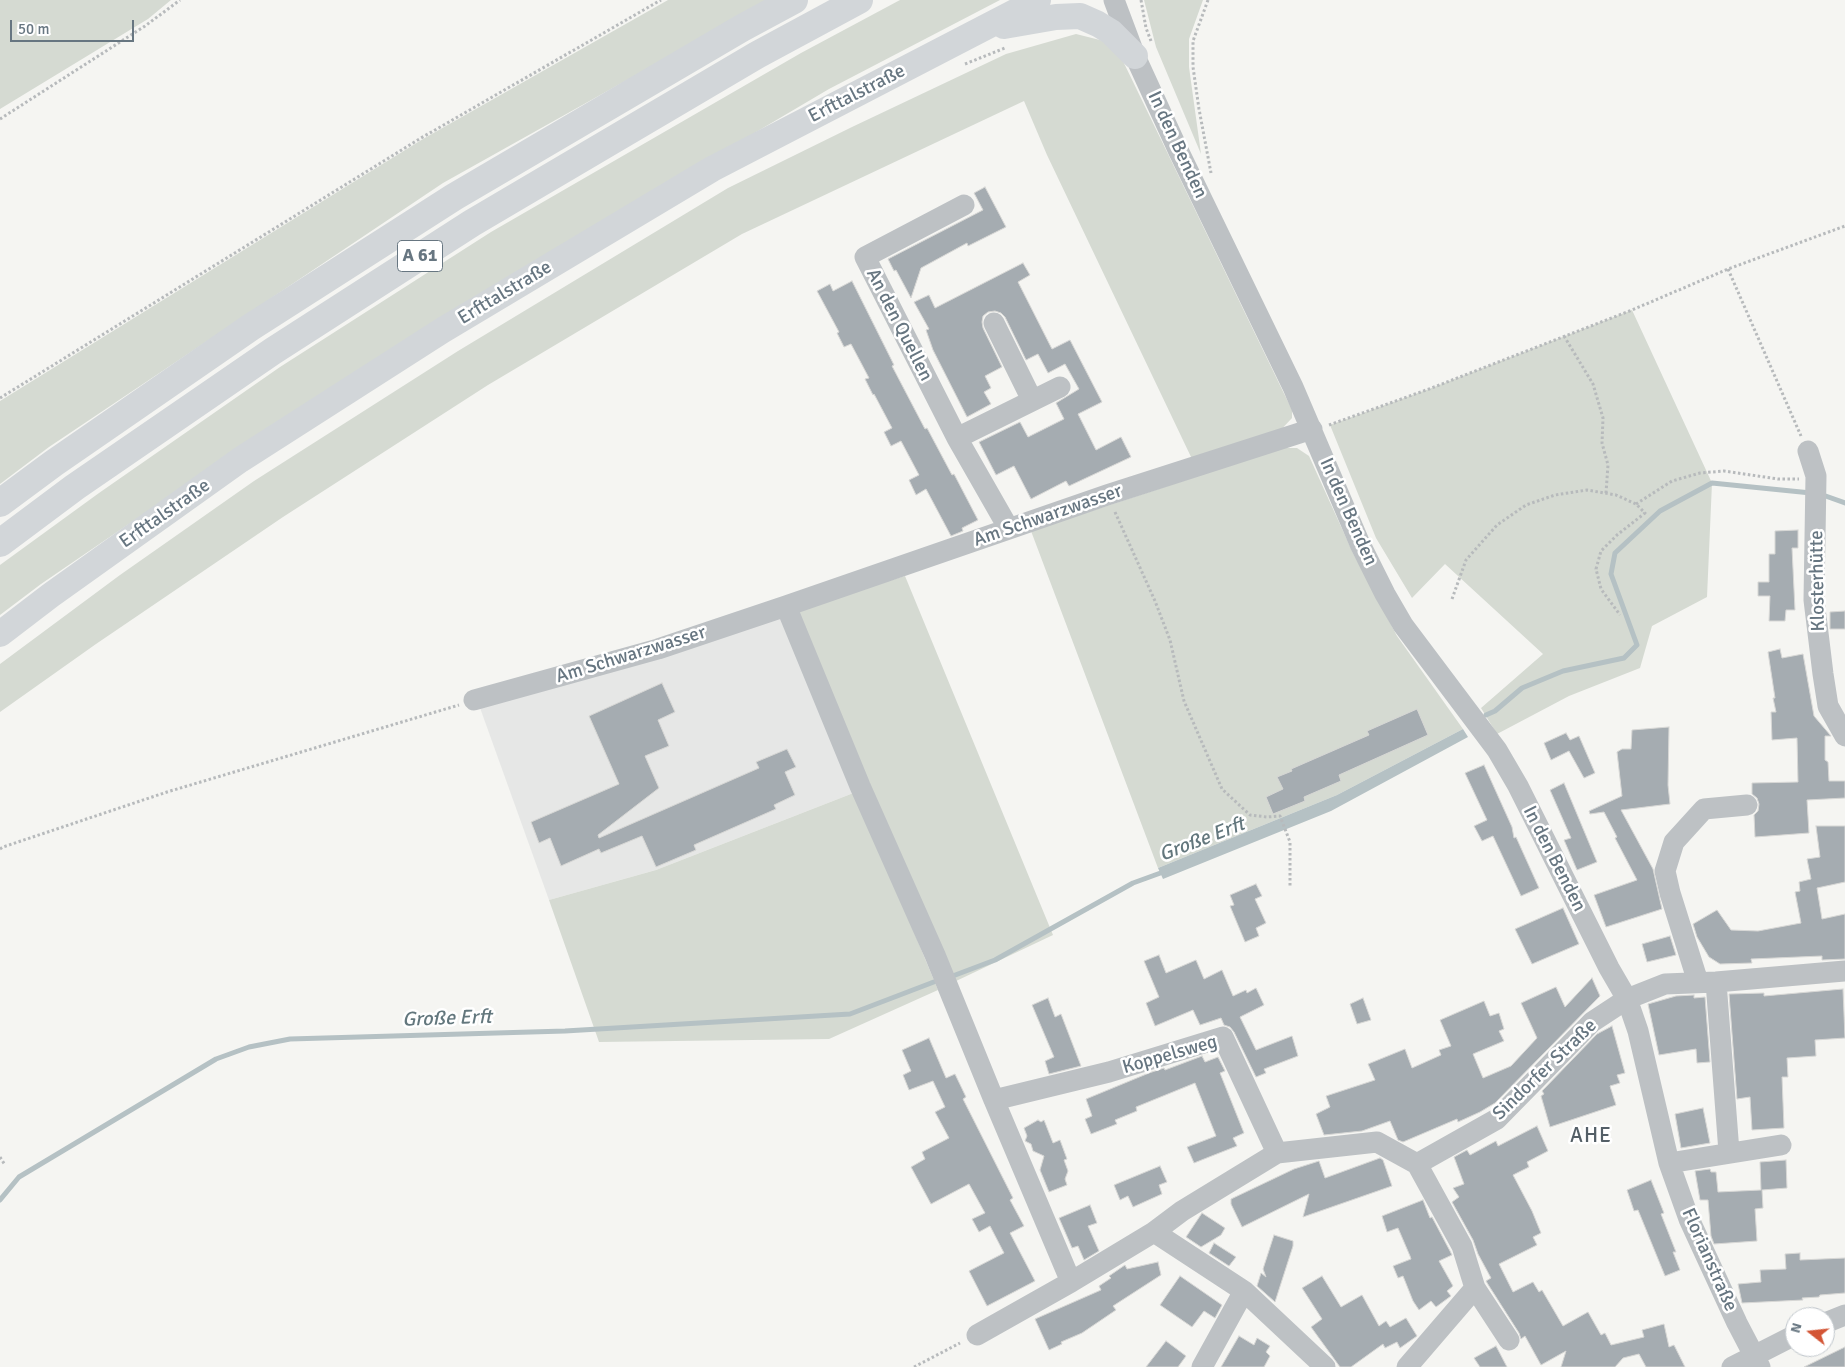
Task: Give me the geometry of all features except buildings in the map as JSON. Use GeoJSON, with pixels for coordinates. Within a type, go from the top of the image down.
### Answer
{"type":"FeatureCollection","features":[{"type":"Feature","properties":{"kind":"highway","name":"A 61"},"geometry":{"type":"LineString","coordinates":[[0,504],[54,463],[252,327],[454,197],[742,28],[794,0]]}},
{"type":"Feature","properties":{"kind":"highway","name":"A 61"},"geometry":{"type":"LineString","coordinates":[[0,543],[75,487],[273,351],[472,223],[757,55],[859,0]]}},
{"type":"Feature","properties":{"kind":"main road","name":"Erfttalstraße"},"geometry":{"type":"LineString","coordinates":[[0,634],[51,595],[240,460],[443,330],[712,169],[1038,0]]}},
{"type":"Feature","properties":{"kind":"main road"},"geometry":{"type":"LineString","coordinates":[[982,30],[1056,17],[1080,16],[1111,32],[1135,56]]}},
{"type":"Feature","properties":{"kind":"street","name":"In den Benden"},"geometry":{"type":"LineString","coordinates":[[1114,0],[1135,56],[1179,152],[1294,387],[1360,544],[1385,594],[1403,625],[1496,750],[1518,786],[1609,968],[1627,1000]]}},
{"type":"Feature","properties":{"kind":"street","name":"An den Quellen"},"geometry":{"type":"LineString","coordinates":[[964,205],[865,257],[957,438],[1009,529]]}},
{"type":"Feature","properties":{"kind":"street"},"geometry":{"type":"LineString","coordinates":[[994,323],[1032,400]]}},
{"type":"Feature","properties":{"kind":"street"},"geometry":{"type":"LineString","coordinates":[[957,438],[1060,387]]}},
{"type":"Feature","properties":{"kind":"street","name":"Am Schwarzwasser"},"geometry":{"type":"LineString","coordinates":[[474,700],[658,649],[1108,495],[1312,428]]}},
{"type":"Feature","properties":{"kind":"street","name":"Klosterhütte"},"geometry":{"type":"LineString","coordinates":[[1808,451],[1816,487],[1814,600],[1828,706],[1845,736]]}},
{"type":"Feature","properties":{"kind":"street"},"geometry":{"type":"LineString","coordinates":[[786,606],[1070,1282]]}},
{"type":"Feature","properties":{"kind":"street"},"geometry":{"type":"LineString","coordinates":[[1729,1152],[1707,982],[1670,893],[1665,871],[1674,842],[1704,809],[1746,805]]}},
{"type":"Feature","properties":{"kind":"street","name":"Sindorfer Straße"},"geometry":{"type":"LineString","coordinates":[[1417,1164],[1497,1119],[1592,1022],[1627,1000],[1665,984],[1845,971]]}},
{"type":"Feature","properties":{"kind":"street","name":"Florianstraße"},"geometry":{"type":"LineString","coordinates":[[1627,1000],[1638,1031],[1669,1162],[1689,1219],[1737,1323],[1758,1361]]}},
{"type":"Feature","properties":{"kind":"street","name":"Koppelsweg"},"geometry":{"type":"LineString","coordinates":[[994,1100],[1109,1072],[1223,1037],[1278,1153]]}},
{"type":"Feature","properties":{"kind":"street"},"geometry":{"type":"LineString","coordinates":[[976,1334],[1070,1282],[1154,1232],[1182,1211],[1278,1153],[1377,1142],[1417,1164],[1462,1246],[1474,1288],[1509,1340]]}},
{"type":"Feature","properties":{"kind":"street"},"geometry":{"type":"LineString","coordinates":[[1669,1162],[1781,1144]]}},
{"type":"Feature","properties":{"kind":"street"},"geometry":{"type":"LineString","coordinates":[[1154,1232],[1244,1291],[1325,1367]]}},
{"type":"Feature","properties":{"kind":"street"},"geometry":{"type":"LineString","coordinates":[[1407,1367],[1474,1288]]}},
{"type":"Feature","properties":{"kind":"street"},"geometry":{"type":"LineString","coordinates":[[1202,1367],[1244,1291]]}},
{"type":"Feature","properties":{"kind":"street"},"geometry":{"type":"LineString","coordinates":[[1732,1367],[1758,1361],[1785,1343]]}},
{"type":"Feature","properties":{"kind":"path"},"geometry":{"type":"LineString","coordinates":[[0,119],[145,26],[180,0]]}},
{"type":"Feature","properties":{"kind":"path"},"geometry":{"type":"LineString","coordinates":[[0,398],[421,138],[661,0]]}},
{"type":"Feature","properties":{"kind":"path"},"geometry":{"type":"LineString","coordinates":[[1208,0],[1193,41],[1198,109],[1212,178]]}},
{"type":"Feature","properties":{"kind":"path"},"geometry":{"type":"LineString","coordinates":[[961,65],[1012,45]]}},
{"type":"Feature","properties":{"kind":"path"},"geometry":{"type":"LineString","coordinates":[[1312,428],[1324,428],[1429,390],[1698,283],[1728,269],[1845,226]]}},
{"type":"Feature","properties":{"kind":"path"},"geometry":{"type":"LineString","coordinates":[[1728,269],[1808,451]]}},
{"type":"Feature","properties":{"kind":"path"},"geometry":{"type":"LineString","coordinates":[[1564,336],[1593,384],[1604,418],[1602,443],[1608,465],[1606,493]]}},
{"type":"Feature","properties":{"kind":"path"},"geometry":{"type":"LineString","coordinates":[[1636,504],[1672,481],[1700,473],[1724,471],[1789,480],[1800,479],[1816,487]]}},
{"type":"Feature","properties":{"kind":"path"},"geometry":{"type":"LineString","coordinates":[[1452,599],[1466,560],[1498,525],[1526,505],[1555,495],[1587,490],[1616,495],[1636,504],[1645,513],[1617,534],[1601,551],[1596,569],[1601,589],[1620,615]]}},
{"type":"Feature","properties":{"kind":"path"},"geometry":{"type":"LineString","coordinates":[[1108,495],[1155,601],[1170,640],[1184,700],[1222,789],[1250,815],[1280,816],[1290,842],[1290,888]]}},
{"type":"Feature","properties":{"kind":"path"},"geometry":{"type":"LineString","coordinates":[[0,849],[3,846],[167,792],[474,700]]}},
{"type":"Feature","properties":{"kind":"path"},"geometry":{"type":"LineString","coordinates":[[0,1157],[5,1165]]}},
{"type":"Feature","properties":{"kind":"path"},"geometry":{"type":"LineString","coordinates":[[914,1367],[976,1334]]}},
{"type":"Feature","properties":{"kind":"shaded area"},"geometry":{"type":"Polygon","coordinates":[[[0,0],[171,0],[148,19],[0,109],[0,0]]]}},
{"type":"Feature","properties":{"kind":"shaded area"},"geometry":{"type":"Polygon","coordinates":[[[668,0],[770,0],[443,183],[49,447],[0,484],[0,401],[423,139],[668,0]]]}},
{"type":"Feature","properties":{"kind":"shaded area"},"geometry":{"type":"Polygon","coordinates":[[[900,0],[1000,0],[829,89],[436,321],[237,450],[41,584],[0,615],[0,565],[99,493],[280,367],[491,232],[801,53],[900,0]]]}},
{"type":"Feature","properties":{"kind":"shaded area"},"geometry":{"type":"Polygon","coordinates":[[[1144,0],[1203,0],[1189,39],[1189,67],[1201,154],[1156,47],[1144,0]]]}},
{"type":"Feature","properties":{"kind":"shaded area"},"geometry":{"type":"Polygon","coordinates":[[[1076,34],[1104,41],[1121,57],[1292,410],[1292,418],[1277,434],[1192,459],[1047,155],[1024,101],[742,234],[488,385],[283,517],[96,644],[0,712],[0,664],[120,575],[254,481],[458,351],[728,188],[1006,54],[1076,34]]]}},
{"type":"Feature","properties":{"kind":"shaded area"},"geometry":{"type":"Polygon","coordinates":[[[1632,310],[1712,483],[1707,597],[1652,626],[1640,668],[1569,696],[1497,734],[1481,708],[1543,654],[1445,564],[1412,598],[1376,538],[1330,425],[1429,389],[1632,310]]]}},
{"type":"Feature","properties":{"kind":"shaded area"},"geometry":{"type":"Polygon","coordinates":[[[1283,448],[1297,448],[1309,456],[1353,553],[1397,636],[1463,729],[1337,795],[1158,868],[1031,531],[1283,448]]]}},
{"type":"Feature","properties":{"kind":"shaded area"},"geometry":{"type":"Polygon","coordinates":[[[905,576],[1053,935],[954,982],[792,610],[905,576]]]}},
{"type":"Feature","properties":{"kind":"shaded area"},"geometry":{"type":"Polygon","coordinates":[[[784,615],[856,792],[656,870],[549,900],[479,705],[784,615]]]}},
{"type":"Feature","properties":{"kind":"shaded area"},"geometry":{"type":"Polygon","coordinates":[[[1463,729],[1468,737],[1331,811],[1163,879],[1158,868],[1337,795],[1463,729]]]}},
{"type":"Feature","properties":{"kind":"shaded area"},"geometry":{"type":"Polygon","coordinates":[[[856,792],[938,990],[829,1039],[599,1042],[549,900],[656,870],[856,792]]]}},
{"type":"Feature","properties":{"kind":"waterway","name":"Große Erft"},"geometry":{"type":"LineString","coordinates":[[1486,715],[1495,711],[1522,688],[1563,671],[1624,658],[1637,645],[1611,574],[1615,553],[1660,511],[1712,483],[1811,493]]}},
{"type":"Feature","properties":{"kind":"waterway","name":"Große Erft"},"geometry":{"type":"LineString","coordinates":[[1820,494],[1845,503]]}},
{"type":"Feature","properties":{"kind":"waterway","name":"Große Erft"},"geometry":{"type":"LineString","coordinates":[[950,977],[995,960],[1133,883],[1166,871]]}},
{"type":"Feature","properties":{"kind":"waterway","name":"Große Erft"},"geometry":{"type":"LineString","coordinates":[[0,1200],[19,1177],[216,1059],[249,1047],[290,1039],[565,1031],[850,1014],[939,980]]}},
{"type":"Feature","properties":{"kind":"district","name":"AHE"},"geometry":{"type":"Point","coordinates":[1591,1136]}}]}
